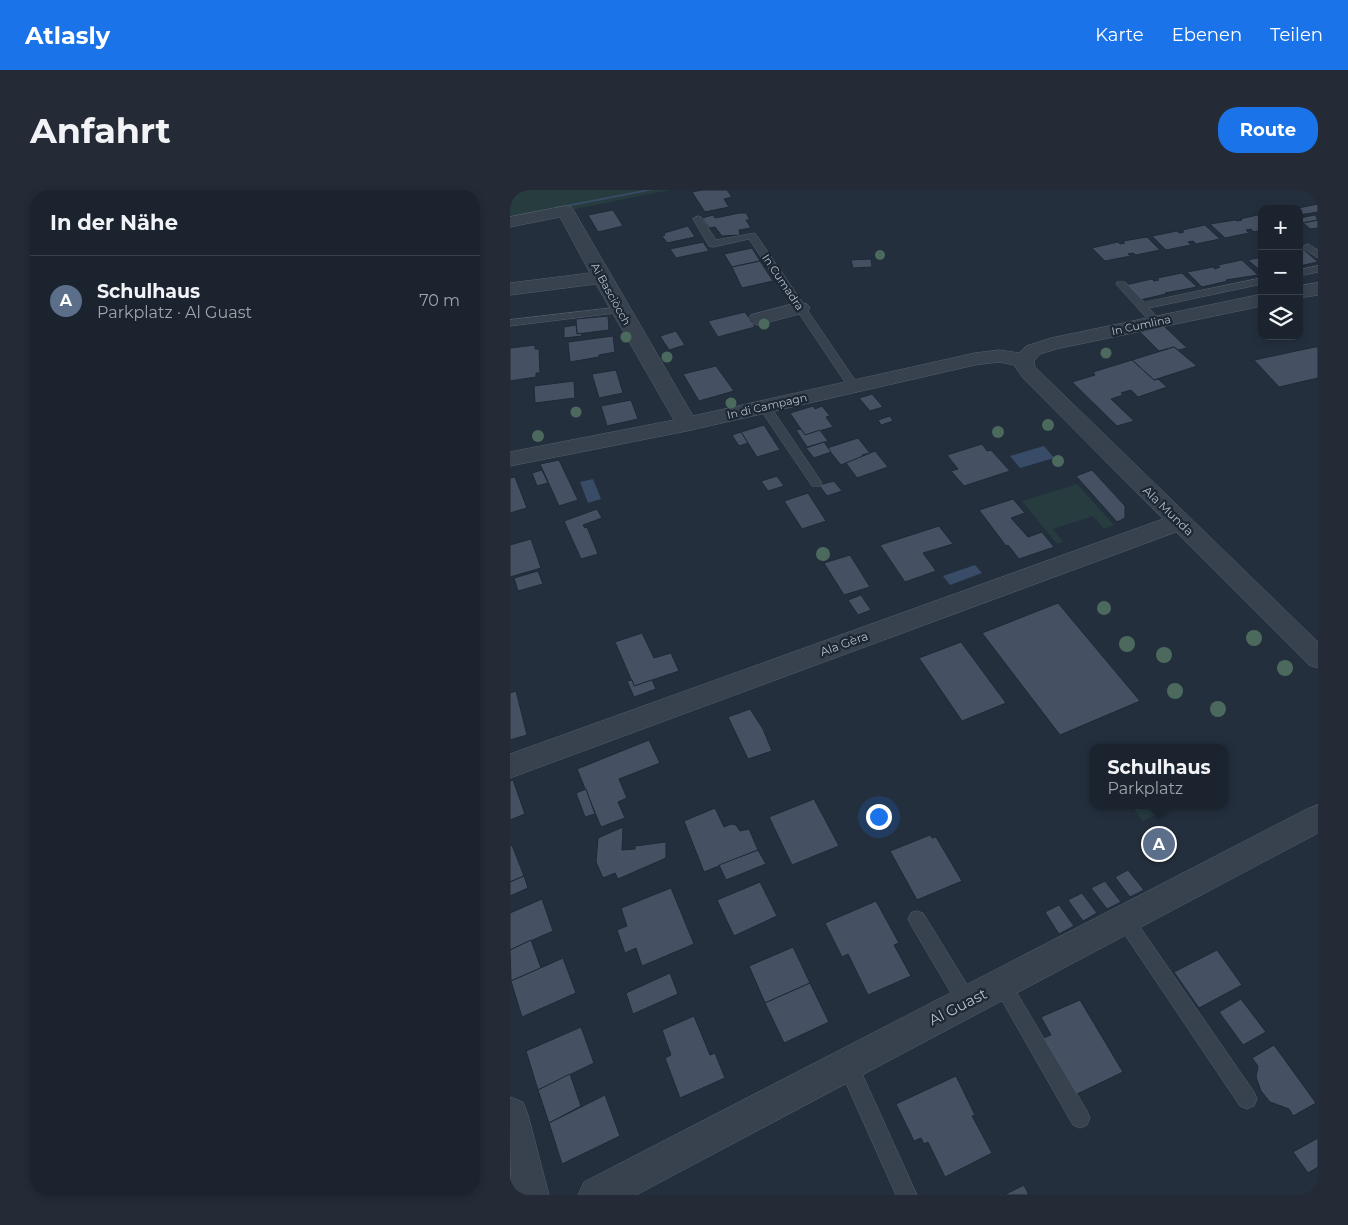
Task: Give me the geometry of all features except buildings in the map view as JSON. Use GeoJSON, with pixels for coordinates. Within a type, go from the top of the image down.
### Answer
{"type":"FeatureCollection","features":[{"type":"Feature","properties":{"kind":"street","name":"Ai Basciòcch"},"geometry":{"type":"LineString","coordinates":[[510,222],[565,211],[687,424]]}},
{"type":"Feature","properties":{"kind":"street"},"geometry":{"type":"LineString","coordinates":[[510,289],[602,277]]}},
{"type":"Feature","properties":{"kind":"street"},"geometry":{"type":"LineString","coordinates":[[1303,291],[1318,289]]}},
{"type":"Feature","properties":{"kind":"street","name":"In Cumlina"},"geometry":{"type":"LineString","coordinates":[[1024,360],[1033,350],[1051,344],[1258,301]]}},
{"type":"Feature","properties":{"kind":"street"},"geometry":{"type":"LineString","coordinates":[[758,319],[800,308]]}},
{"type":"Feature","properties":{"kind":"street","name":"In di Campagn"},"geometry":{"type":"LineString","coordinates":[[510,459],[687,424],[991,357],[1024,360]]}},
{"type":"Feature","properties":{"kind":"street","name":"Ala Munda"},"geometry":{"type":"LineString","coordinates":[[1024,360],[1025,368],[1030,374],[1318,658]]}},
{"type":"Feature","properties":{"kind":"street","name":"Ala Gèra"},"geometry":{"type":"LineString","coordinates":[[510,766],[1179,522]]}},
{"type":"Feature","properties":{"kind":"street","name":"Al Guast"},"geometry":{"type":"LineString","coordinates":[[598,1195],[1318,818]]}},
{"type":"Feature","properties":{"kind":"street"},"geometry":{"type":"LineString","coordinates":[[510,1115],[530,1195]]}},
{"type":"Feature","properties":{"kind":"lane","name":"In Cumadra"},"geometry":{"type":"LineString","coordinates":[[698,219],[713,244],[752,235],[853,386]]}},
{"type":"Feature","properties":{"kind":"lane"},"geometry":{"type":"LineString","coordinates":[[1308,247],[1318,255]]}},
{"type":"Feature","properties":{"kind":"lane"},"geometry":{"type":"LineString","coordinates":[[1303,272],[1318,269]]}},
{"type":"Feature","properties":{"kind":"lane"},"geometry":{"type":"LineString","coordinates":[[1141,306],[1258,282]]}},
{"type":"Feature","properties":{"kind":"lane"},"geometry":{"type":"LineString","coordinates":[[1121,284],[1156,322]]}},
{"type":"Feature","properties":{"kind":"lane"},"geometry":{"type":"LineString","coordinates":[[510,323],[620,310]]}},
{"type":"Feature","properties":{"kind":"lane"},"geometry":{"type":"LineString","coordinates":[[764,406],[816,483]]}},
{"type":"Feature","properties":{"kind":"lane"},"geometry":{"type":"LineString","coordinates":[[917,918],[967,1002]]}},
{"type":"Feature","properties":{"kind":"lane"},"geometry":{"type":"LineString","coordinates":[[1125,920],[1247,1099]]}},
{"type":"Feature","properties":{"kind":"lane"},"geometry":{"type":"LineString","coordinates":[[1002,984],[1080,1118]]}},
{"type":"Feature","properties":{"kind":"lane"},"geometry":{"type":"LineString","coordinates":[[847,1063],[907,1195]]}},
{"type":"Feature","properties":{"kind":"green space"},"geometry":{"type":"Polygon","coordinates":[[[510,190],[670,190],[510,222],[510,190]]]}},
{"type":"Feature","properties":{"kind":"green space"},"geometry":{"type":"Polygon","coordinates":[[[1077,484],[1114,525],[1104,529],[1093,516],[1053,529],[1063,542],[1057,544],[1022,501],[1077,484]]]}},
{"type":"Feature","properties":{"kind":"green space"},"geometry":{"type":"Polygon","coordinates":[[[1134,809],[1168,809],[1143,821],[1134,809]]]}},
{"type":"Feature","properties":{"kind":"water"},"geometry":{"type":"Polygon","coordinates":[[[1044,446],[1054,458],[1020,468],[1010,456],[1044,446]]]}},
{"type":"Feature","properties":{"kind":"water"},"geometry":{"type":"Polygon","coordinates":[[[593,479],[601,499],[588,503],[580,482],[593,479]]]}},
{"type":"Feature","properties":{"kind":"water"},"geometry":{"type":"Polygon","coordinates":[[[975,565],[982,573],[950,585],[943,576],[975,565]]]}},
{"type":"Feature","properties":{"kind":"waterway"},"geometry":{"type":"LineString","coordinates":[[556,208],[651,190]]}},
{"type":"Feature","properties":{"kind":"place","name":"Schulhaus"},"geometry":{"type":"Point","coordinates":[1159,844]}}]}
